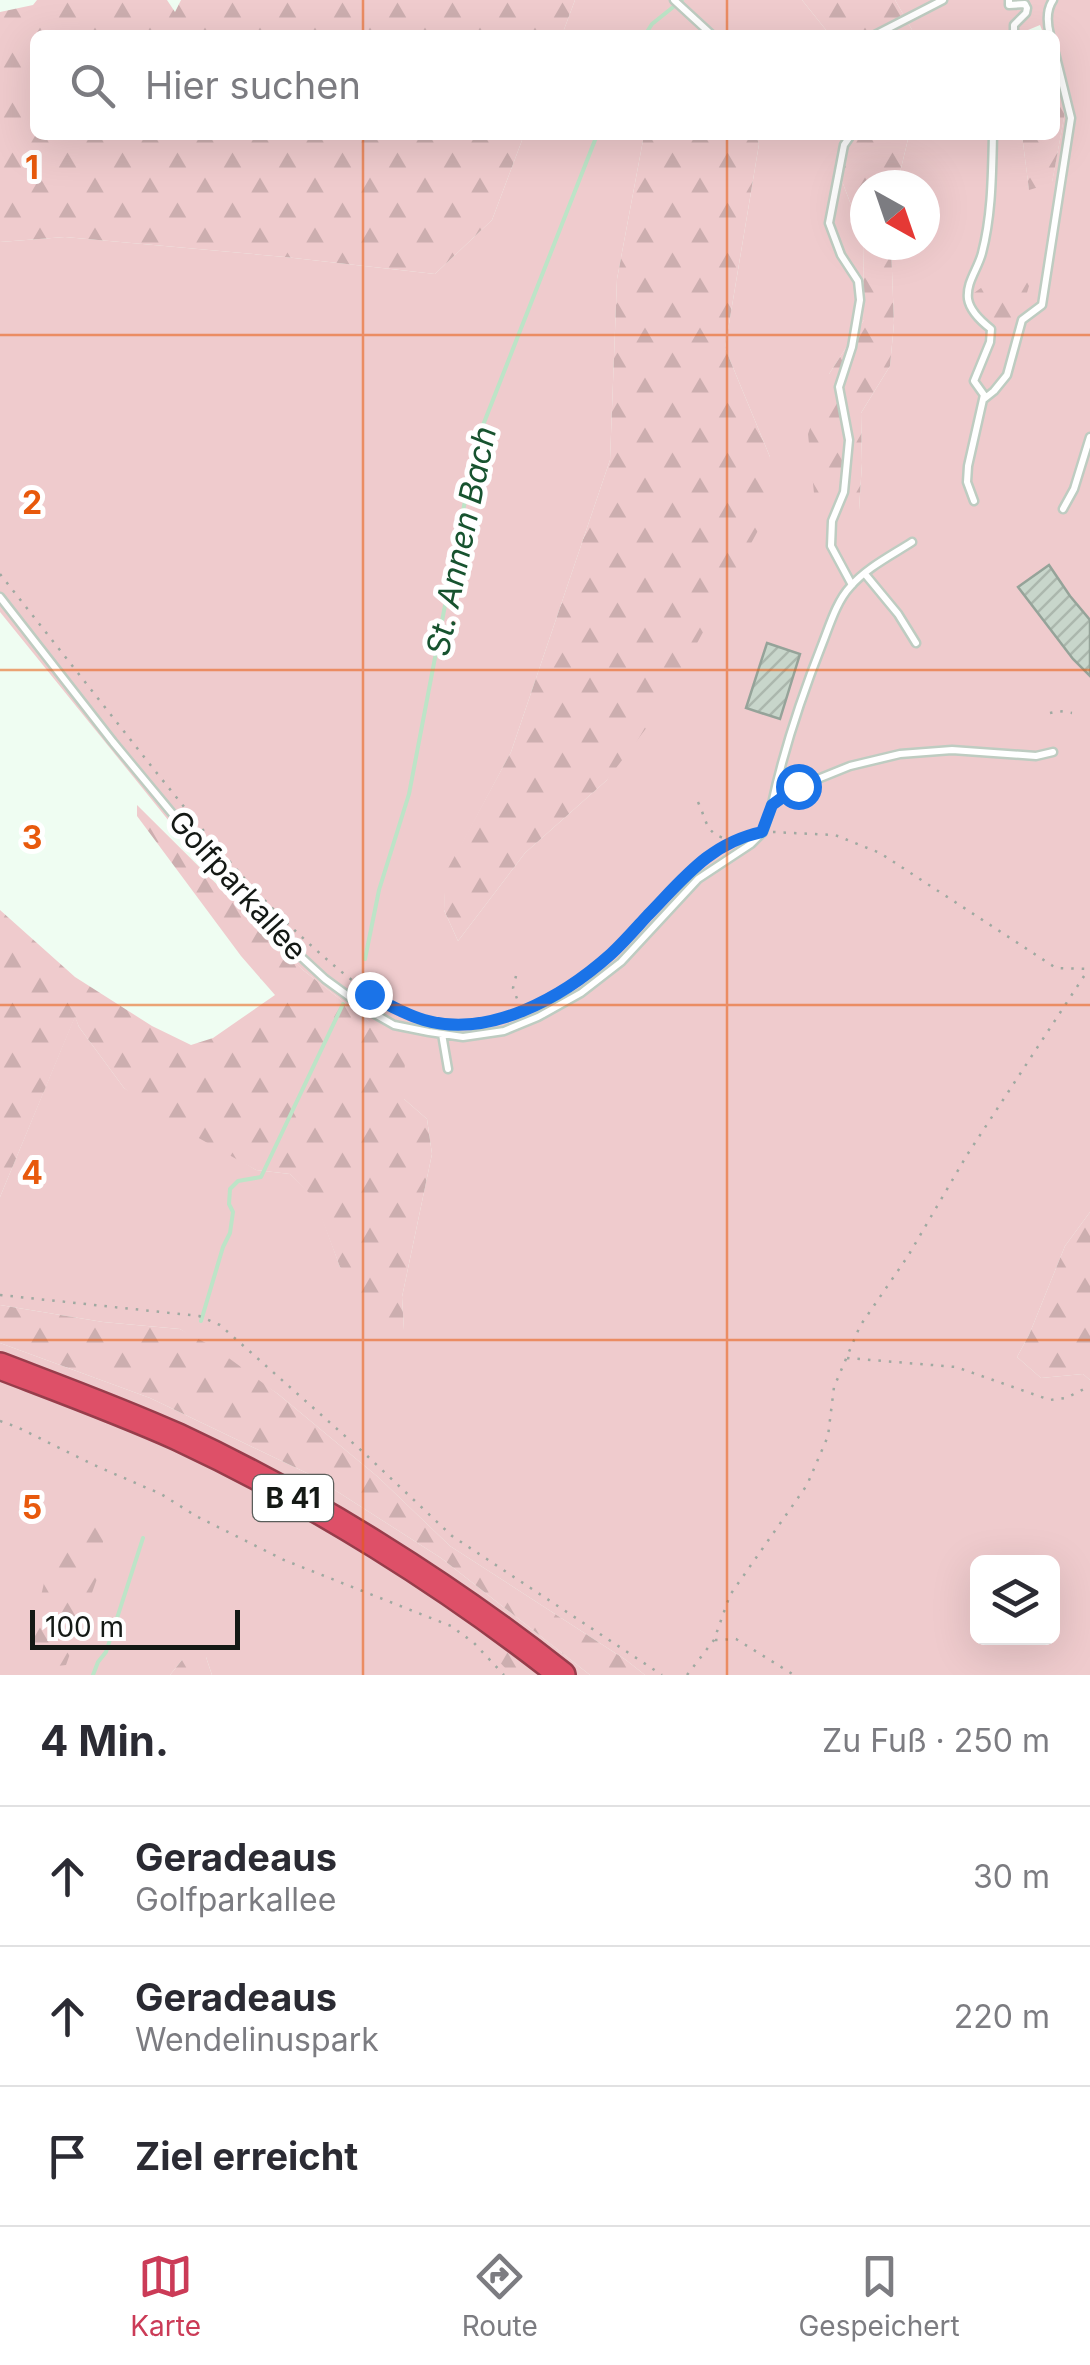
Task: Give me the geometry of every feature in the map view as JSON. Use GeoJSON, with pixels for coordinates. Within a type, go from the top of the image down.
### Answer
{"type":"FeatureCollection","features":[{"type":"Feature","properties":{"kind":"highway","name":"B 41"},"geometry":{"type":"LineString","coordinates":[[0,1366],[178,1438],[274,1487],[393,1556],[506,1631],[562,1675]]}},
{"type":"Feature","properties":{"kind":"lane"},"geometry":{"type":"LineString","coordinates":[[674,0],[705,30]]}},
{"type":"Feature","properties":{"kind":"lane"},"geometry":{"type":"LineString","coordinates":[[886,30],[943,0]]}},
{"type":"Feature","properties":{"kind":"lane"},"geometry":{"type":"LineString","coordinates":[[1009,0],[1009,4],[1025,4],[1028,8],[1014,30]]}},
{"type":"Feature","properties":{"kind":"lane"},"geometry":{"type":"LineString","coordinates":[[1049,30],[1053,0]]}},
{"type":"Feature","properties":{"kind":"lane"},"geometry":{"type":"LineString","coordinates":[[983,400],[1007,374],[1022,320],[1042,305],[1071,118],[1060,73]]}},
{"type":"Feature","properties":{"kind":"lane"},"geometry":{"type":"LineString","coordinates":[[848,140],[829,223],[841,255],[858,281],[860,300],[852,348],[839,387],[849,440],[844,492],[832,521],[831,546],[852,585]]}},
{"type":"Feature","properties":{"kind":"lane"},"geometry":{"type":"LineString","coordinates":[[974,500],[967,482],[968,466],[984,395],[974,382],[992,330],[979,320],[968,301],[990,203],[993,140]]}},
{"type":"Feature","properties":{"kind":"lane"},"geometry":{"type":"LineString","coordinates":[[1063,509],[1074,489],[1090,437]]}},
{"type":"Feature","properties":{"kind":"lane"},"geometry":{"type":"LineString","coordinates":[[762,832],[804,692],[832,619],[852,585],[912,542]]}},
{"type":"Feature","properties":{"kind":"lane"},"geometry":{"type":"LineString","coordinates":[[865,574],[916,643]]}},
{"type":"Feature","properties":{"kind":"lane","name":"Golfparkallee"},"geometry":{"type":"LineString","coordinates":[[0,597],[113,742],[258,917],[325,978],[366,1009],[394,1024],[463,1036],[504,1031],[538,1016],[582,992],[621,962],[698,879],[751,844],[762,832]]}},
{"type":"Feature","properties":{"kind":"lane"},"geometry":{"type":"LineString","coordinates":[[772,805],[798,786],[850,766],[900,754],[952,750],[1036,756],[1053,752]]}},
{"type":"Feature","properties":{"kind":"lane"},"geometry":{"type":"LineString","coordinates":[[442,1034],[448,1069]]}},
{"type":"Feature","properties":{"kind":"path"},"geometry":{"type":"LineString","coordinates":[[0,574],[212,842],[266,904],[369,994],[426,1020]]}},
{"type":"Feature","properties":{"kind":"path"},"geometry":{"type":"LineString","coordinates":[[1050,713],[1072,713]]}},
{"type":"Feature","properties":{"kind":"path"},"geometry":{"type":"LineString","coordinates":[[698,802],[709,831],[732,841]]}},
{"type":"Feature","properties":{"kind":"path"},"geometry":{"type":"LineString","coordinates":[[689,873],[702,859],[741,836],[762,832],[835,835],[880,853],[1056,968],[1089,969]]}},
{"type":"Feature","properties":{"kind":"path"},"geometry":{"type":"LineString","coordinates":[[459,1026],[522,1011],[578,980],[676,886]]}},
{"type":"Feature","properties":{"kind":"path"},"geometry":{"type":"LineString","coordinates":[[686,1675],[714,1640],[730,1595],[807,1485],[828,1436],[834,1387],[860,1326],[1089,969]]}},
{"type":"Feature","properties":{"kind":"path"},"geometry":{"type":"LineString","coordinates":[[516,976],[513,988],[522,1011]]}},
{"type":"Feature","properties":{"kind":"path"},"geometry":{"type":"LineString","coordinates":[[0,1295],[202,1316],[235,1336],[452,1536],[662,1675]]}},
{"type":"Feature","properties":{"kind":"path"},"geometry":{"type":"LineString","coordinates":[[845,1358],[956,1367],[1050,1400],[1066,1398],[1090,1386]]}},
{"type":"Feature","properties":{"kind":"path"},"geometry":{"type":"LineString","coordinates":[[0,1421],[161,1494],[284,1560],[451,1626],[474,1643],[504,1675]]}},
{"type":"Feature","properties":{"kind":"path"},"geometry":{"type":"LineString","coordinates":[[714,1640],[736,1639],[794,1675]]}},
{"type":"Feature","properties":{"kind":"green space"},"geometry":{"type":"Polygon","coordinates":[[[37,0],[167,0],[175,12],[181,0],[575,0],[564,30],[30,30],[30,140],[522,140],[492,220],[435,274],[65,237],[0,242],[0,12],[33,5],[37,0]]]}},
{"type":"Feature","properties":{"kind":"green space"},"geometry":{"type":"Polygon","coordinates":[[[575,0],[802,0],[826,30],[564,30],[575,0]]]}},
{"type":"Feature","properties":{"kind":"green space"},"geometry":{"type":"Polygon","coordinates":[[[802,0],[895,0],[912,30],[826,30],[802,0]]]}},
{"type":"Feature","properties":{"kind":"green space"},"geometry":{"type":"Polygon","coordinates":[[[895,0],[1090,0],[1090,1212],[1065,1246],[1017,1357],[1041,1378],[1083,1374],[1090,1380],[1090,1675],[645,1675],[450,1546],[378,1477],[278,1394],[180,1329],[103,1322],[0,1305],[0,1197],[75,1016],[124,1088],[256,1170],[290,1174],[315,1198],[340,1267],[404,1330],[402,1297],[432,1154],[427,1119],[404,1099],[368,1021],[303,970],[245,915],[0,612],[0,242],[65,237],[435,274],[492,220],[522,140],[643,140],[617,279],[610,460],[511,752],[446,874],[444,910],[458,941],[525,853],[607,780],[770,457],[725,348],[758,140],[849,140],[840,176],[850,202],[850,260],[863,260],[864,320],[829,374],[859,510],[861,413],[890,366],[894,323],[892,260],[940,260],[940,170],[901,170],[908,140],[1023,140],[1029,189],[1052,182],[1066,107],[1060,88],[1060,30],[1042,30],[1040,25],[1028,30],[912,30],[895,0]]]}},
{"type":"Feature","properties":{"kind":"green space"},"geometry":{"type":"Polygon","coordinates":[[[1060,88],[1066,107],[1060,140],[1060,88]]]}},
{"type":"Feature","properties":{"kind":"green space"},"geometry":{"type":"Polygon","coordinates":[[[643,140],[758,140],[725,348],[770,457],[767,514],[663,706],[607,780],[525,853],[458,941],[444,910],[445,874],[511,752],[610,460],[617,279],[643,140]]]}},
{"type":"Feature","properties":{"kind":"green space"},"geometry":{"type":"Polygon","coordinates":[[[849,140],[908,140],[901,170],[850,170],[850,202],[840,176],[849,140]]]}},
{"type":"Feature","properties":{"kind":"green space"},"geometry":{"type":"Polygon","coordinates":[[[1023,140],[1060,140],[1052,183],[1029,190],[1023,140]]]}},
{"type":"Feature","properties":{"kind":"green space"},"geometry":{"type":"Polygon","coordinates":[[[863,260],[892,260],[894,323],[890,366],[861,413],[859,510],[815,503],[808,434],[829,374],[864,320],[863,260]]]}},
{"type":"Feature","properties":{"kind":"green space"},"geometry":{"type":"Polygon","coordinates":[[[1007,269],[1021,271],[1029,286],[1012,343],[992,339],[974,293],[1007,269]]]}},
{"type":"Feature","properties":{"kind":"green space"},"geometry":{"type":"Polygon","coordinates":[[[137,805],[303,970],[405,1055],[404,1099],[427,1119],[432,1154],[402,1297],[404,1330],[389,1338],[340,1267],[314,1198],[290,1174],[256,1170],[161,1117],[124,1088],[75,1017],[0,1197],[0,910],[75,977],[152,1026],[191,1045],[213,1038],[275,995],[241,956],[137,816],[137,805]]]}},
{"type":"Feature","properties":{"kind":"green space"},"geometry":{"type":"Polygon","coordinates":[[[1090,1212],[1090,1380],[1083,1374],[1041,1378],[1017,1357],[1065,1246],[1090,1212]]]}},
{"type":"Feature","properties":{"kind":"green space"},"geometry":{"type":"Polygon","coordinates":[[[0,1305],[103,1322],[180,1329],[215,1348],[278,1394],[378,1477],[450,1546],[645,1675],[590,1675],[441,1558],[313,1476],[150,1398],[0,1343],[0,1305]]]}},
{"type":"Feature","properties":{"kind":"green space"},"geometry":{"type":"Polygon","coordinates":[[[0,1343],[150,1398],[313,1476],[441,1558],[590,1675],[212,1675],[206,1657],[182,1660],[170,1675],[0,1675],[0,1343]]]}},
{"type":"Feature","properties":{"kind":"green space"},"geometry":{"type":"Polygon","coordinates":[[[97,1516],[104,1522],[102,1565],[66,1665],[49,1667],[30,1643],[44,1583],[84,1524],[97,1516]]]}},
{"type":"Feature","properties":{"kind":"green space"},"geometry":{"type":"Polygon","coordinates":[[[495,1639],[542,1675],[512,1675],[488,1650],[495,1639]]]}},
{"type":"Feature","properties":{"kind":"green space"},"geometry":{"type":"Polygon","coordinates":[[[198,1651],[206,1657],[212,1675],[170,1675],[182,1660],[198,1651]]]}},
{"type":"Feature","properties":{"kind":"building"},"geometry":{"type":"Polygon","coordinates":[[[1049,565],[1090,620],[1090,676],[1018,587],[1049,565]]]}},
{"type":"Feature","properties":{"kind":"building"},"geometry":{"type":"Polygon","coordinates":[[[767,643],[800,654],[780,719],[746,708],[767,643]]]}},
{"type":"Feature","properties":{"kind":"waterway","name":"St. Annen Bach"},"geometry":{"type":"LineString","coordinates":[[648,30],[682,0]]}},
{"type":"Feature","properties":{"kind":"waterway","name":"St. Annen Bach"},"geometry":{"type":"LineString","coordinates":[[365,959],[379,890],[409,794],[476,443],[595,140]]}},
{"type":"Feature","properties":{"kind":"waterway","name":"St. Annen Bach"},"geometry":{"type":"LineString","coordinates":[[201,1321],[230,1233],[230,1189],[238,1181],[261,1177],[343,1004]]}},
{"type":"Feature","properties":{"kind":"waterway","name":"St. Annen Bach"},"geometry":{"type":"LineString","coordinates":[[93,1675],[106,1652],[143,1538]]}},
{"type":"Feature","properties":{"kind":"route"},"geometry":{"type":"LineString","coordinates":[[369,994],[426,1020],[459,1026],[534,1006],[578,980],[610,954],[702,859],[741,836],[762,832],[772,805],[798,786]]}}]}
